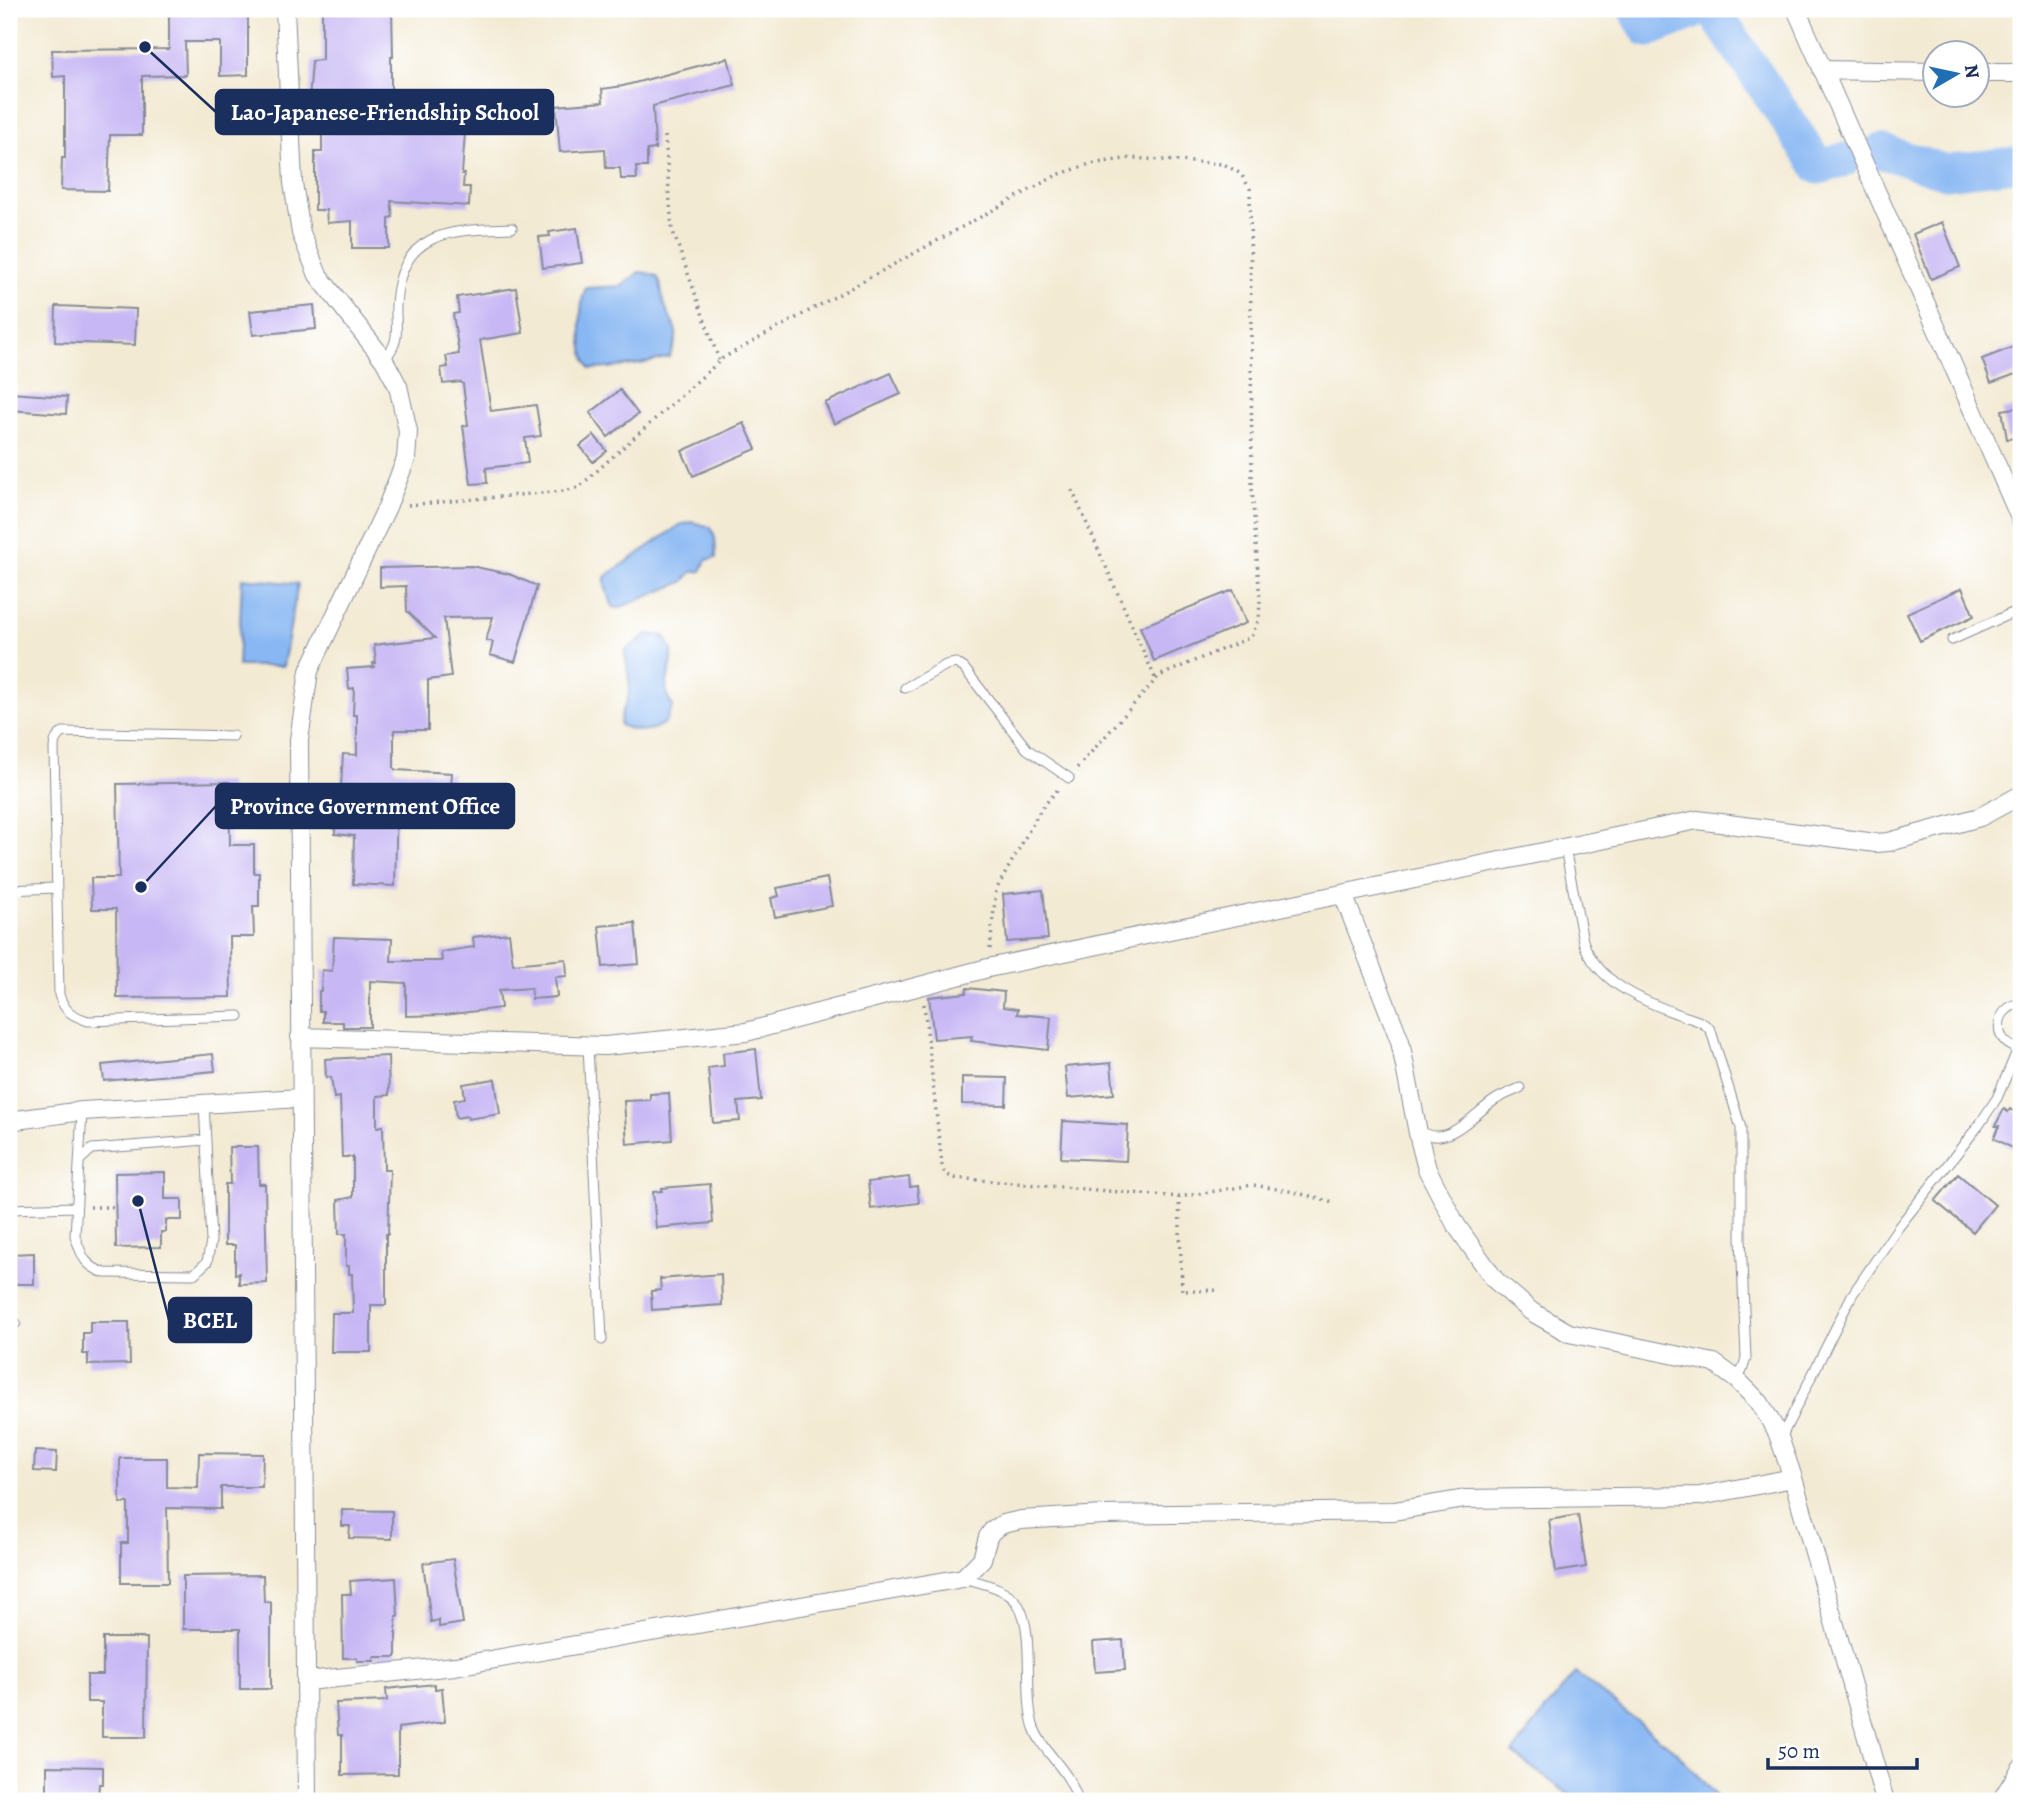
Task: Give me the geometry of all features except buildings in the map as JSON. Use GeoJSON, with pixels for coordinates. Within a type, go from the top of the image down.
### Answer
{"type":"FeatureCollection","features":[{"type":"Feature","properties":{"kind":"street"},"geometry":{"type":"LineString","coordinates":[[285,9],[293,183],[301,233],[318,275],[384,360],[398,386],[408,431],[405,459],[387,507],[309,671],[299,740],[307,1801]]}},
{"type":"Feature","properties":{"kind":"street"},"geometry":{"type":"LineString","coordinates":[[1796,9],[2021,520]]}},
{"type":"Feature","properties":{"kind":"street"},"geometry":{"type":"LineString","coordinates":[[1822,70],[1922,72]]}},
{"type":"Feature","properties":{"kind":"street"},"geometry":{"type":"LineString","coordinates":[[1992,73],[2021,74]]}},
{"type":"Feature","properties":{"kind":"street"},"geometry":{"type":"LineString","coordinates":[[300,1037],[606,1046],[746,1032],[988,968],[1697,820],[1876,843],[1889,842],[1980,817],[2021,795]]}},
{"type":"Feature","properties":{"kind":"street"},"geometry":{"type":"LineString","coordinates":[[1343,894],[1400,1041],[1427,1169],[1456,1225],[1495,1280],[1532,1312],[1569,1333],[1714,1363],[1760,1403],[1780,1440],[1793,1478],[1885,1801]]}},
{"type":"Feature","properties":{"kind":"street"},"geometry":{"type":"LineString","coordinates":[[9,1121],[82,1111],[301,1098]]}},
{"type":"Feature","properties":{"kind":"street"},"geometry":{"type":"LineString","coordinates":[[307,1681],[455,1666],[963,1578],[982,1559],[992,1531],[1003,1524],[1021,1520],[1394,1511],[1465,1499],[1700,1496],[1793,1478]]}},
{"type":"Feature","properties":{"kind":"street"},"geometry":{"type":"LineString","coordinates":[[2001,1801],[2021,1768]]}},
{"type":"Feature","properties":{"kind":"lane"},"geometry":{"type":"LineString","coordinates":[[384,360],[394,349],[398,336],[396,306],[399,283],[409,258],[433,237],[450,232],[512,228]]}},
{"type":"Feature","properties":{"kind":"lane"},"geometry":{"type":"LineString","coordinates":[[1952,640],[2021,609]]}},
{"type":"Feature","properties":{"kind":"lane"},"geometry":{"type":"LineString","coordinates":[[905,688],[946,665],[956,663],[964,668],[1027,750],[1069,778]]}},
{"type":"Feature","properties":{"kind":"lane"},"geometry":{"type":"LineString","coordinates":[[233,736],[60,734],[56,738],[54,748],[55,888],[59,995],[63,1007],[71,1015],[88,1021],[239,1016]]}},
{"type":"Feature","properties":{"kind":"lane"},"geometry":{"type":"LineString","coordinates":[[1565,848],[1583,940],[1588,955],[1597,968],[1608,980],[1666,1010],[1702,1022],[1711,1031],[1741,1128],[1741,1238],[1746,1358],[1742,1371],[1733,1377]]}},
{"type":"Feature","properties":{"kind":"lane"},"geometry":{"type":"LineString","coordinates":[[9,890],[55,888]]}},
{"type":"Feature","properties":{"kind":"lane"},"geometry":{"type":"LineString","coordinates":[[1780,1440],[1852,1295],[1897,1229],[1997,1098],[2020,1049],[2004,1041],[2000,1035],[1999,1020],[2007,1008],[2021,1003]]}},
{"type":"Feature","properties":{"kind":"lane"},"geometry":{"type":"LineString","coordinates":[[588,1046],[602,1340]]}},
{"type":"Feature","properties":{"kind":"lane"},"geometry":{"type":"LineString","coordinates":[[1417,1128],[1422,1133],[1434,1136],[1448,1134],[1463,1126],[1496,1099],[1520,1088]]}},
{"type":"Feature","properties":{"kind":"lane"},"geometry":{"type":"LineString","coordinates":[[82,1111],[75,1236],[82,1255],[92,1269],[105,1273],[194,1274],[207,1262],[211,1241],[204,1102]]}},
{"type":"Feature","properties":{"kind":"lane"},"geometry":{"type":"LineString","coordinates":[[79,1161],[92,1149],[206,1140]]}},
{"type":"Feature","properties":{"kind":"lane"},"geometry":{"type":"LineString","coordinates":[[9,1209],[76,1207]]}},
{"type":"Feature","properties":{"kind":"lane"},"geometry":{"type":"LineString","coordinates":[[963,1578],[987,1584],[1005,1593],[1019,1606],[1025,1628],[1031,1714],[1035,1730],[1073,1785],[1078,1801]]}},
{"type":"Feature","properties":{"kind":"path"},"geometry":{"type":"LineString","coordinates":[[665,136],[672,229],[719,361]]}},
{"type":"Feature","properties":{"kind":"path"},"geometry":{"type":"LineString","coordinates":[[387,507],[564,491],[579,487],[719,361],[1057,175],[1090,164],[1131,158],[1224,164],[1241,174],[1250,189],[1251,209],[1252,488],[1260,602],[1256,629],[1251,637],[1159,676],[1041,808],[996,890],[988,968]]}},
{"type":"Feature","properties":{"kind":"path"},"geometry":{"type":"LineString","coordinates":[[1072,490],[1156,680]]}},
{"type":"Feature","properties":{"kind":"path"},"geometry":{"type":"LineString","coordinates":[[922,985],[945,1174],[955,1178],[1179,1197],[1253,1185],[1333,1202]]}},
{"type":"Feature","properties":{"kind":"path"},"geometry":{"type":"LineString","coordinates":[[1179,1197],[1182,1291],[1220,1290]]}},
{"type":"Feature","properties":{"kind":"path"},"geometry":{"type":"LineString","coordinates":[[76,1207],[116,1207]]}},
{"type":"Feature","properties":{"kind":"water"},"geometry":{"type":"Polygon","coordinates":[[[639,272],[654,275],[660,282],[665,306],[676,330],[676,341],[669,357],[630,366],[591,369],[584,353],[581,330],[586,288],[622,286],[639,272]]]}},
{"type":"Feature","properties":{"kind":"water"},"geometry":{"type":"Polygon","coordinates":[[[692,522],[711,527],[715,538],[716,558],[706,560],[701,571],[692,572],[683,582],[619,608],[613,607],[605,586],[605,577],[680,525],[692,522]]]}},
{"type":"Feature","properties":{"kind":"water"},"geometry":{"type":"Polygon","coordinates":[[[242,578],[298,584],[283,666],[238,666],[242,578]]]}},
{"type":"Feature","properties":{"kind":"water"},"geometry":{"type":"Polygon","coordinates":[[[647,634],[665,636],[671,649],[672,658],[666,686],[668,700],[673,706],[666,722],[649,730],[638,730],[620,725],[621,713],[629,692],[625,651],[647,634]]]}},
{"type":"Feature","properties":{"kind":"water"},"geometry":{"type":"Polygon","coordinates":[[[1575,1673],[1677,1752],[1720,1801],[1578,1801],[1512,1753],[1575,1673]]]}},
{"type":"Feature","properties":{"kind":"waterway"},"geometry":{"type":"LineString","coordinates":[[1635,9],[1648,30],[1701,9]]}},
{"type":"Feature","properties":{"kind":"waterway"},"geometry":{"type":"LineString","coordinates":[[1712,9],[1819,167],[1843,160]]}},
{"type":"Feature","properties":{"kind":"waterway"},"geometry":{"type":"LineString","coordinates":[[1878,152],[1946,172],[2021,163]]}},
{"type":"Feature","properties":{"kind":"place","name":"Lao-Japanese-Friendship School"},"geometry":{"type":"Point","coordinates":[145,47]}},
{"type":"Feature","properties":{"kind":"place","name":"Province Government Office"},"geometry":{"type":"Point","coordinates":[141,887]}},
{"type":"Feature","properties":{"kind":"place","name":"BCEL"},"geometry":{"type":"Point","coordinates":[138,1201]}}]}
